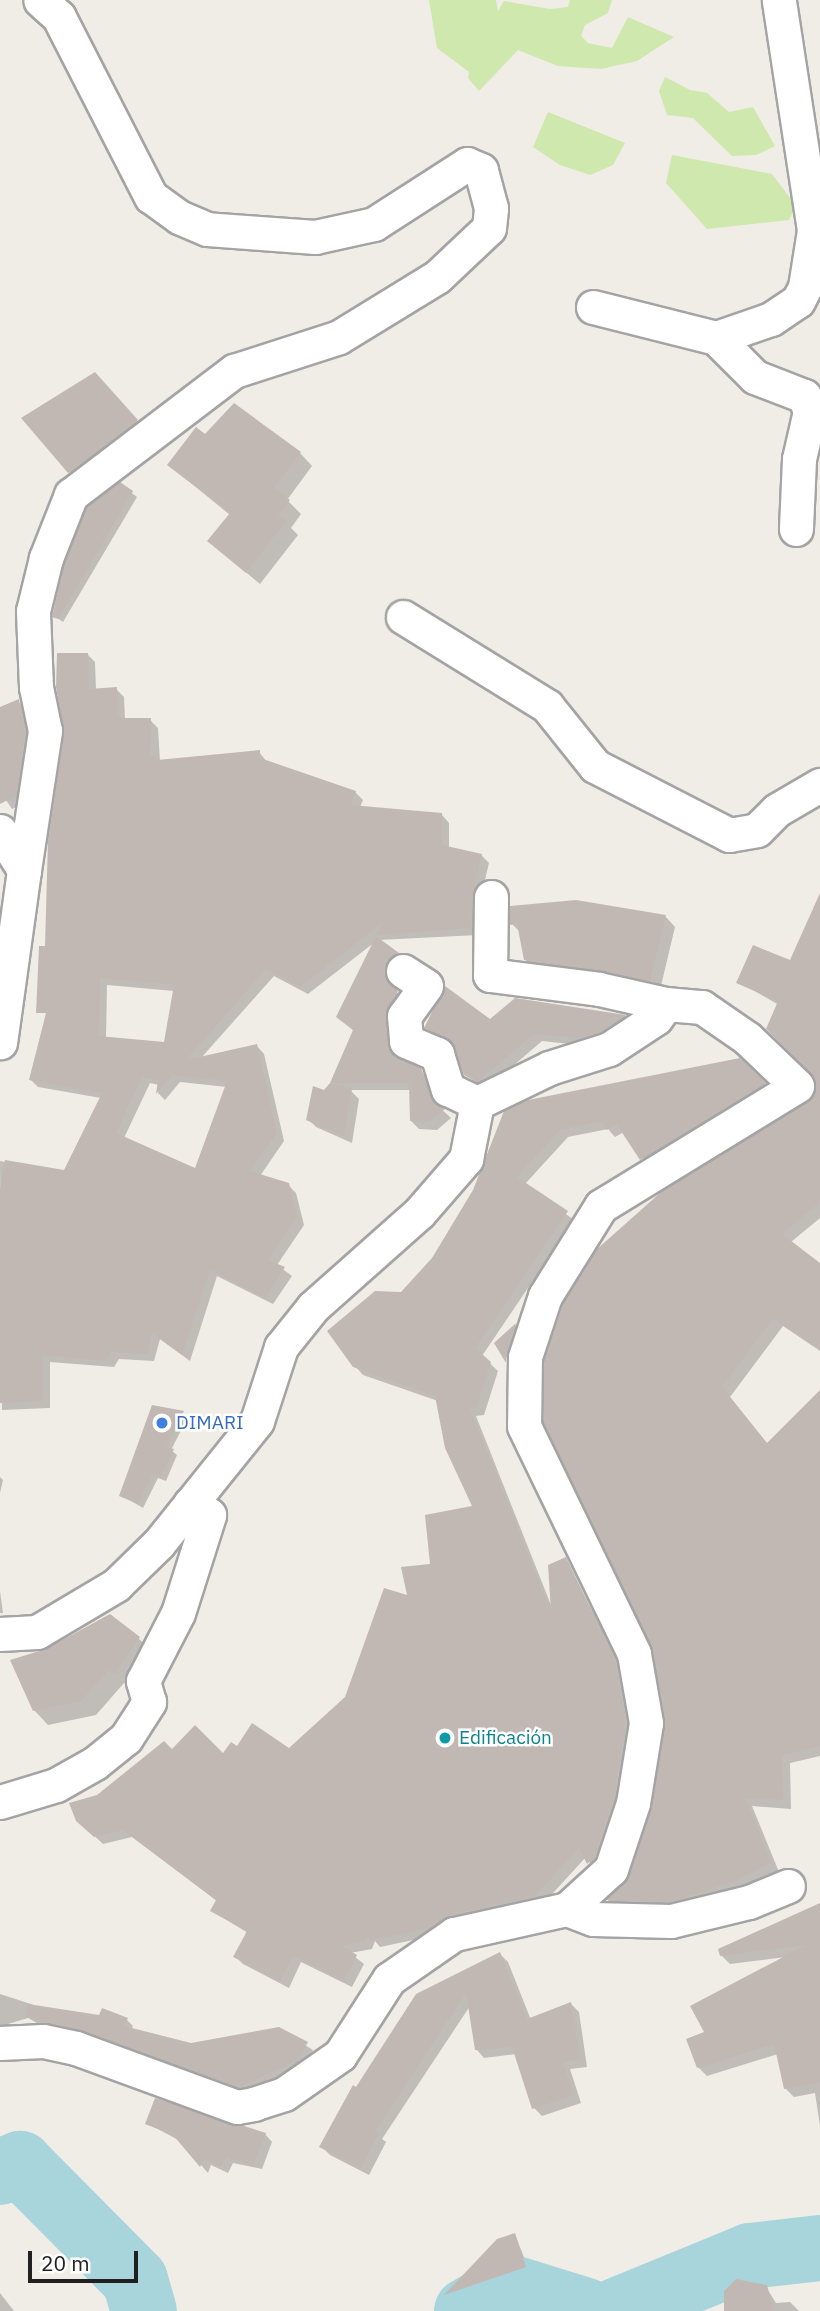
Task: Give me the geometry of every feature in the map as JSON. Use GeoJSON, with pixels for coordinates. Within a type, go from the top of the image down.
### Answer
{"type":"FeatureCollection","features":[{"type":"Feature","properties":{"kind":"street"},"geometry":{"type":"LineString","coordinates":[[0,1042],[45,731],[36,687],[33,611],[46,558],[71,495],[234,371],[339,337],[438,276],[489,228],[492,208],[481,170],[467,164],[374,224],[315,237],[207,229],[179,217],[150,197],[58,17],[40,0]]}},
{"type":"Feature","properties":{"kind":"street"},"geometry":{"type":"LineString","coordinates":[[593,307],[716,338],[748,329],[798,301],[805,287],[817,228],[779,0]]}},
{"type":"Feature","properties":{"kind":"street"},"geometry":{"type":"LineString","coordinates":[[716,338],[755,377],[804,396],[810,411],[799,459],[796,529]]}},
{"type":"Feature","properties":{"kind":"street"},"geometry":{"type":"LineString","coordinates":[[403,617],[547,706],[595,766],[729,835],[757,830],[777,810],[820,785]]}},
{"type":"Feature","properties":{"kind":"street"},"geometry":{"type":"LineString","coordinates":[[0,831],[24,870]]}},
{"type":"Feature","properties":{"kind":"street"},"geometry":{"type":"LineString","coordinates":[[0,2043],[43,2041],[76,2048],[237,2107],[254,2104],[284,2094],[340,2055],[389,1979],[454,1934],[567,1909],[611,1869],[633,1803],[646,1723],[634,1654],[591,1573],[524,1426],[525,1357],[545,1296],[601,1206],[808,1080],[702,1007],[666,1004],[599,989],[490,975],[491,897]]}},
{"type":"Feature","properties":{"kind":"street"},"geometry":{"type":"LineString","coordinates":[[403,971],[426,986],[404,1016],[406,1041],[437,1054],[448,1089],[477,1103]]}},
{"type":"Feature","properties":{"kind":"street"},"geometry":{"type":"LineString","coordinates":[[477,1103],[549,1068],[609,1049],[656,1018],[666,1004]]}},
{"type":"Feature","properties":{"kind":"street"},"geometry":{"type":"LineString","coordinates":[[0,1634],[37,1632],[116,1585],[190,1503],[257,1421],[281,1347],[313,1307],[419,1213],[466,1158],[477,1103]]}},
{"type":"Feature","properties":{"kind":"street"},"geometry":{"type":"LineString","coordinates":[[0,1802],[56,1785],[95,1763],[126,1738],[143,1712],[149,1702],[143,1681],[178,1613],[209,1515],[190,1503]]}},
{"type":"Feature","properties":{"kind":"street"},"geometry":{"type":"LineString","coordinates":[[567,1909],[593,1919],[671,1921],[749,1902],[788,1886]]}},
{"type":"Feature","properties":{"kind":"green space"},"geometry":{"type":"Polygon","coordinates":[[[429,0],[496,0],[498,11],[504,1],[550,9],[568,7],[570,0],[612,0],[608,13],[585,25],[581,36],[588,43],[612,48],[628,17],[674,37],[637,61],[601,69],[558,66],[518,50],[479,91],[468,78],[469,72],[437,48],[429,0]]]}},
{"type":"Feature","properties":{"kind":"green space"},"geometry":{"type":"Polygon","coordinates":[[[665,77],[690,90],[707,93],[729,112],[753,107],[775,146],[756,155],[732,156],[693,118],[667,115],[659,91],[665,77]]]}},
{"type":"Feature","properties":{"kind":"green space"},"geometry":{"type":"Polygon","coordinates":[[[548,112],[625,143],[613,165],[590,175],[560,165],[533,147],[548,112]]]}},
{"type":"Feature","properties":{"kind":"green space"},"geometry":{"type":"Polygon","coordinates":[[[672,155],[772,174],[796,206],[789,220],[707,229],[666,183],[672,155]]]}},
{"type":"Feature","properties":{"kind":"building"},"geometry":{"type":"Polygon","coordinates":[[[95,372],[138,420],[68,473],[21,418],[95,372]]]}},
{"type":"Feature","properties":{"kind":"building"},"geometry":{"type":"Polygon","coordinates":[[[234,403],[301,452],[274,488],[290,500],[278,515],[286,521],[246,573],[207,541],[230,513],[167,465],[196,427],[205,434],[234,403]]]}},
{"type":"Feature","properties":{"kind":"building"},"geometry":{"type":"Polygon","coordinates":[[[120,482],[133,491],[58,619],[52,617],[64,564],[87,507],[120,482]]]}},
{"type":"Feature","properties":{"kind":"building"},"geometry":{"type":"Polygon","coordinates":[[[57,653],[88,653],[89,689],[117,687],[118,718],[151,718],[150,756],[157,756],[157,760],[260,750],[260,758],[356,791],[351,805],[442,813],[442,845],[482,854],[472,897],[471,928],[376,935],[382,923],[300,987],[266,969],[186,1060],[257,1044],[277,1133],[250,1171],[289,1183],[297,1217],[268,1260],[285,1267],[265,1298],[210,1270],[182,1355],[152,1333],[147,1354],[111,1352],[106,1361],[43,1355],[43,1401],[0,1403],[0,1190],[5,1160],[64,1170],[102,1093],[29,1080],[46,1013],[36,1013],[39,946],[45,946],[48,841],[64,733],[56,687],[57,653]],[[100,978],[99,1036],[164,1042],[174,985],[100,978]],[[159,1074],[158,1080],[142,1077],[116,1133],[195,1168],[227,1081],[172,1075],[156,1094],[159,1074]]]}},
{"type":"Feature","properties":{"kind":"building"},"geometry":{"type":"Polygon","coordinates":[[[19,699],[25,732],[16,796],[0,804],[0,707],[19,699]]]}},
{"type":"Feature","properties":{"kind":"building"},"geometry":{"type":"Polygon","coordinates":[[[820,893],[820,1202],[782,1234],[820,1263],[820,1349],[773,1318],[722,1387],[767,1443],[820,1390],[820,1746],[782,1755],[783,1800],[745,1798],[771,1863],[733,1882],[669,1902],[606,1900],[629,1876],[651,1809],[665,1720],[651,1646],[543,1422],[544,1360],[563,1304],[596,1250],[660,1193],[814,1094],[811,1073],[766,1029],[778,1001],[736,983],[753,945],[790,960],[820,893]]]}},
{"type":"Feature","properties":{"kind":"building"},"geometry":{"type":"Polygon","coordinates":[[[576,900],[666,915],[650,981],[524,960],[517,924],[510,925],[510,906],[576,900]]]}},
{"type":"Feature","properties":{"kind":"building"},"geometry":{"type":"Polygon","coordinates":[[[376,936],[399,953],[387,960],[384,969],[386,980],[398,991],[385,1017],[390,1052],[421,1068],[433,1101],[445,1109],[429,1122],[410,1121],[409,1083],[330,1083],[353,1030],[336,1017],[376,936]]]}},
{"type":"Feature","properties":{"kind":"building"},"geometry":{"type":"Polygon","coordinates":[[[445,986],[490,1019],[515,998],[626,1015],[601,1031],[580,1038],[534,1034],[477,1082],[464,1075],[451,1041],[424,1028],[445,986]]]}},
{"type":"Feature","properties":{"kind":"building"},"geometry":{"type":"Polygon","coordinates":[[[740,1058],[766,1083],[640,1160],[617,1125],[606,1130],[603,1121],[560,1130],[517,1177],[568,1211],[475,1348],[491,1362],[476,1408],[470,1408],[551,1612],[548,1565],[566,1557],[615,1660],[626,1723],[614,1798],[594,1858],[587,1864],[579,1848],[535,1896],[450,1915],[429,1928],[371,1940],[367,1936],[364,1941],[342,1946],[357,1955],[344,1981],[293,1956],[280,1981],[233,1957],[247,1931],[210,1911],[216,1900],[123,1830],[94,1837],[76,1821],[69,1803],[97,1795],[164,1741],[172,1749],[195,1725],[223,1753],[231,1742],[237,1746],[252,1723],[289,1748],[345,1697],[384,1588],[407,1595],[401,1567],[430,1564],[425,1515],[472,1506],[445,1448],[435,1396],[353,1367],[327,1331],[375,1291],[401,1292],[432,1258],[473,1190],[504,1111],[528,1100],[740,1058]]]}},
{"type":"Feature","properties":{"kind":"building"},"geometry":{"type":"Polygon","coordinates":[[[330,1083],[352,1089],[344,1137],[306,1120],[313,1086],[324,1090],[330,1083]]]}},
{"type":"Feature","properties":{"kind":"building"},"geometry":{"type":"Polygon","coordinates":[[[516,1323],[507,1351],[506,1363],[494,1343],[516,1323]]]}},
{"type":"Feature","properties":{"kind":"building"},"geometry":{"type":"Polygon","coordinates":[[[152,1405],[184,1411],[166,1447],[174,1449],[161,1477],[153,1474],[138,1504],[119,1496],[152,1405]]]}},
{"type":"Feature","properties":{"kind":"building"},"geometry":{"type":"Polygon","coordinates":[[[110,1614],[140,1637],[115,1674],[109,1670],[81,1701],[33,1711],[10,1660],[46,1649],[110,1614]]]}},
{"type":"Feature","properties":{"kind":"building"},"geometry":{"type":"Polygon","coordinates":[[[820,1903],[820,2082],[784,2089],[774,2044],[697,2068],[686,2039],[704,2032],[690,2006],[806,1945],[720,1956],[718,1949],[820,1903]]]}},
{"type":"Feature","properties":{"kind":"building"},"geometry":{"type":"Polygon","coordinates":[[[500,1952],[527,2019],[571,2002],[580,2059],[563,2062],[574,2095],[532,2109],[512,2047],[475,2050],[466,1993],[375,2131],[379,2133],[361,2168],[319,2147],[353,2085],[356,2087],[416,1994],[500,1952]]]}},
{"type":"Feature","properties":{"kind":"building"},"geometry":{"type":"Polygon","coordinates":[[[28,2004],[99,2015],[102,2008],[128,2018],[124,2026],[191,2043],[279,2027],[308,2042],[297,2061],[239,2087],[82,2030],[25,2017],[28,2004]]]}},
{"type":"Feature","properties":{"kind":"building"},"geometry":{"type":"Polygon","coordinates":[[[155,2098],[266,2133],[253,2166],[226,2157],[221,2167],[204,2159],[200,2167],[173,2135],[145,2124],[155,2098]]]}},
{"type":"Feature","properties":{"kind":"building"},"geometry":{"type":"Polygon","coordinates":[[[515,2233],[526,2267],[444,2295],[497,2239],[515,2233]]]}},
{"type":"Feature","properties":{"kind":"building"},"geometry":{"type":"Polygon","coordinates":[[[736,2279],[767,2285],[774,2311],[724,2311],[724,2291],[736,2279]]]}},
{"type":"Feature","properties":{"kind":"waterway"},"geometry":{"type":"LineString","coordinates":[[0,2172],[20,2164],[135,2280],[144,2311]]}},
{"type":"Feature","properties":{"kind":"waterway"},"geometry":{"type":"LineString","coordinates":[[616,2311],[750,2256],[820,2248]]}},
{"type":"Feature","properties":{"kind":"waterway"},"geometry":{"type":"LineString","coordinates":[[467,2311],[509,2287],[586,2311]]}},
{"type":"Feature","properties":{"kind":"place","name":"DIMARI"},"geometry":{"type":"Point","coordinates":[162,1423]}},
{"type":"Feature","properties":{"kind":"place","name":"Edificación"},"geometry":{"type":"Point","coordinates":[445,1738]}}]}
